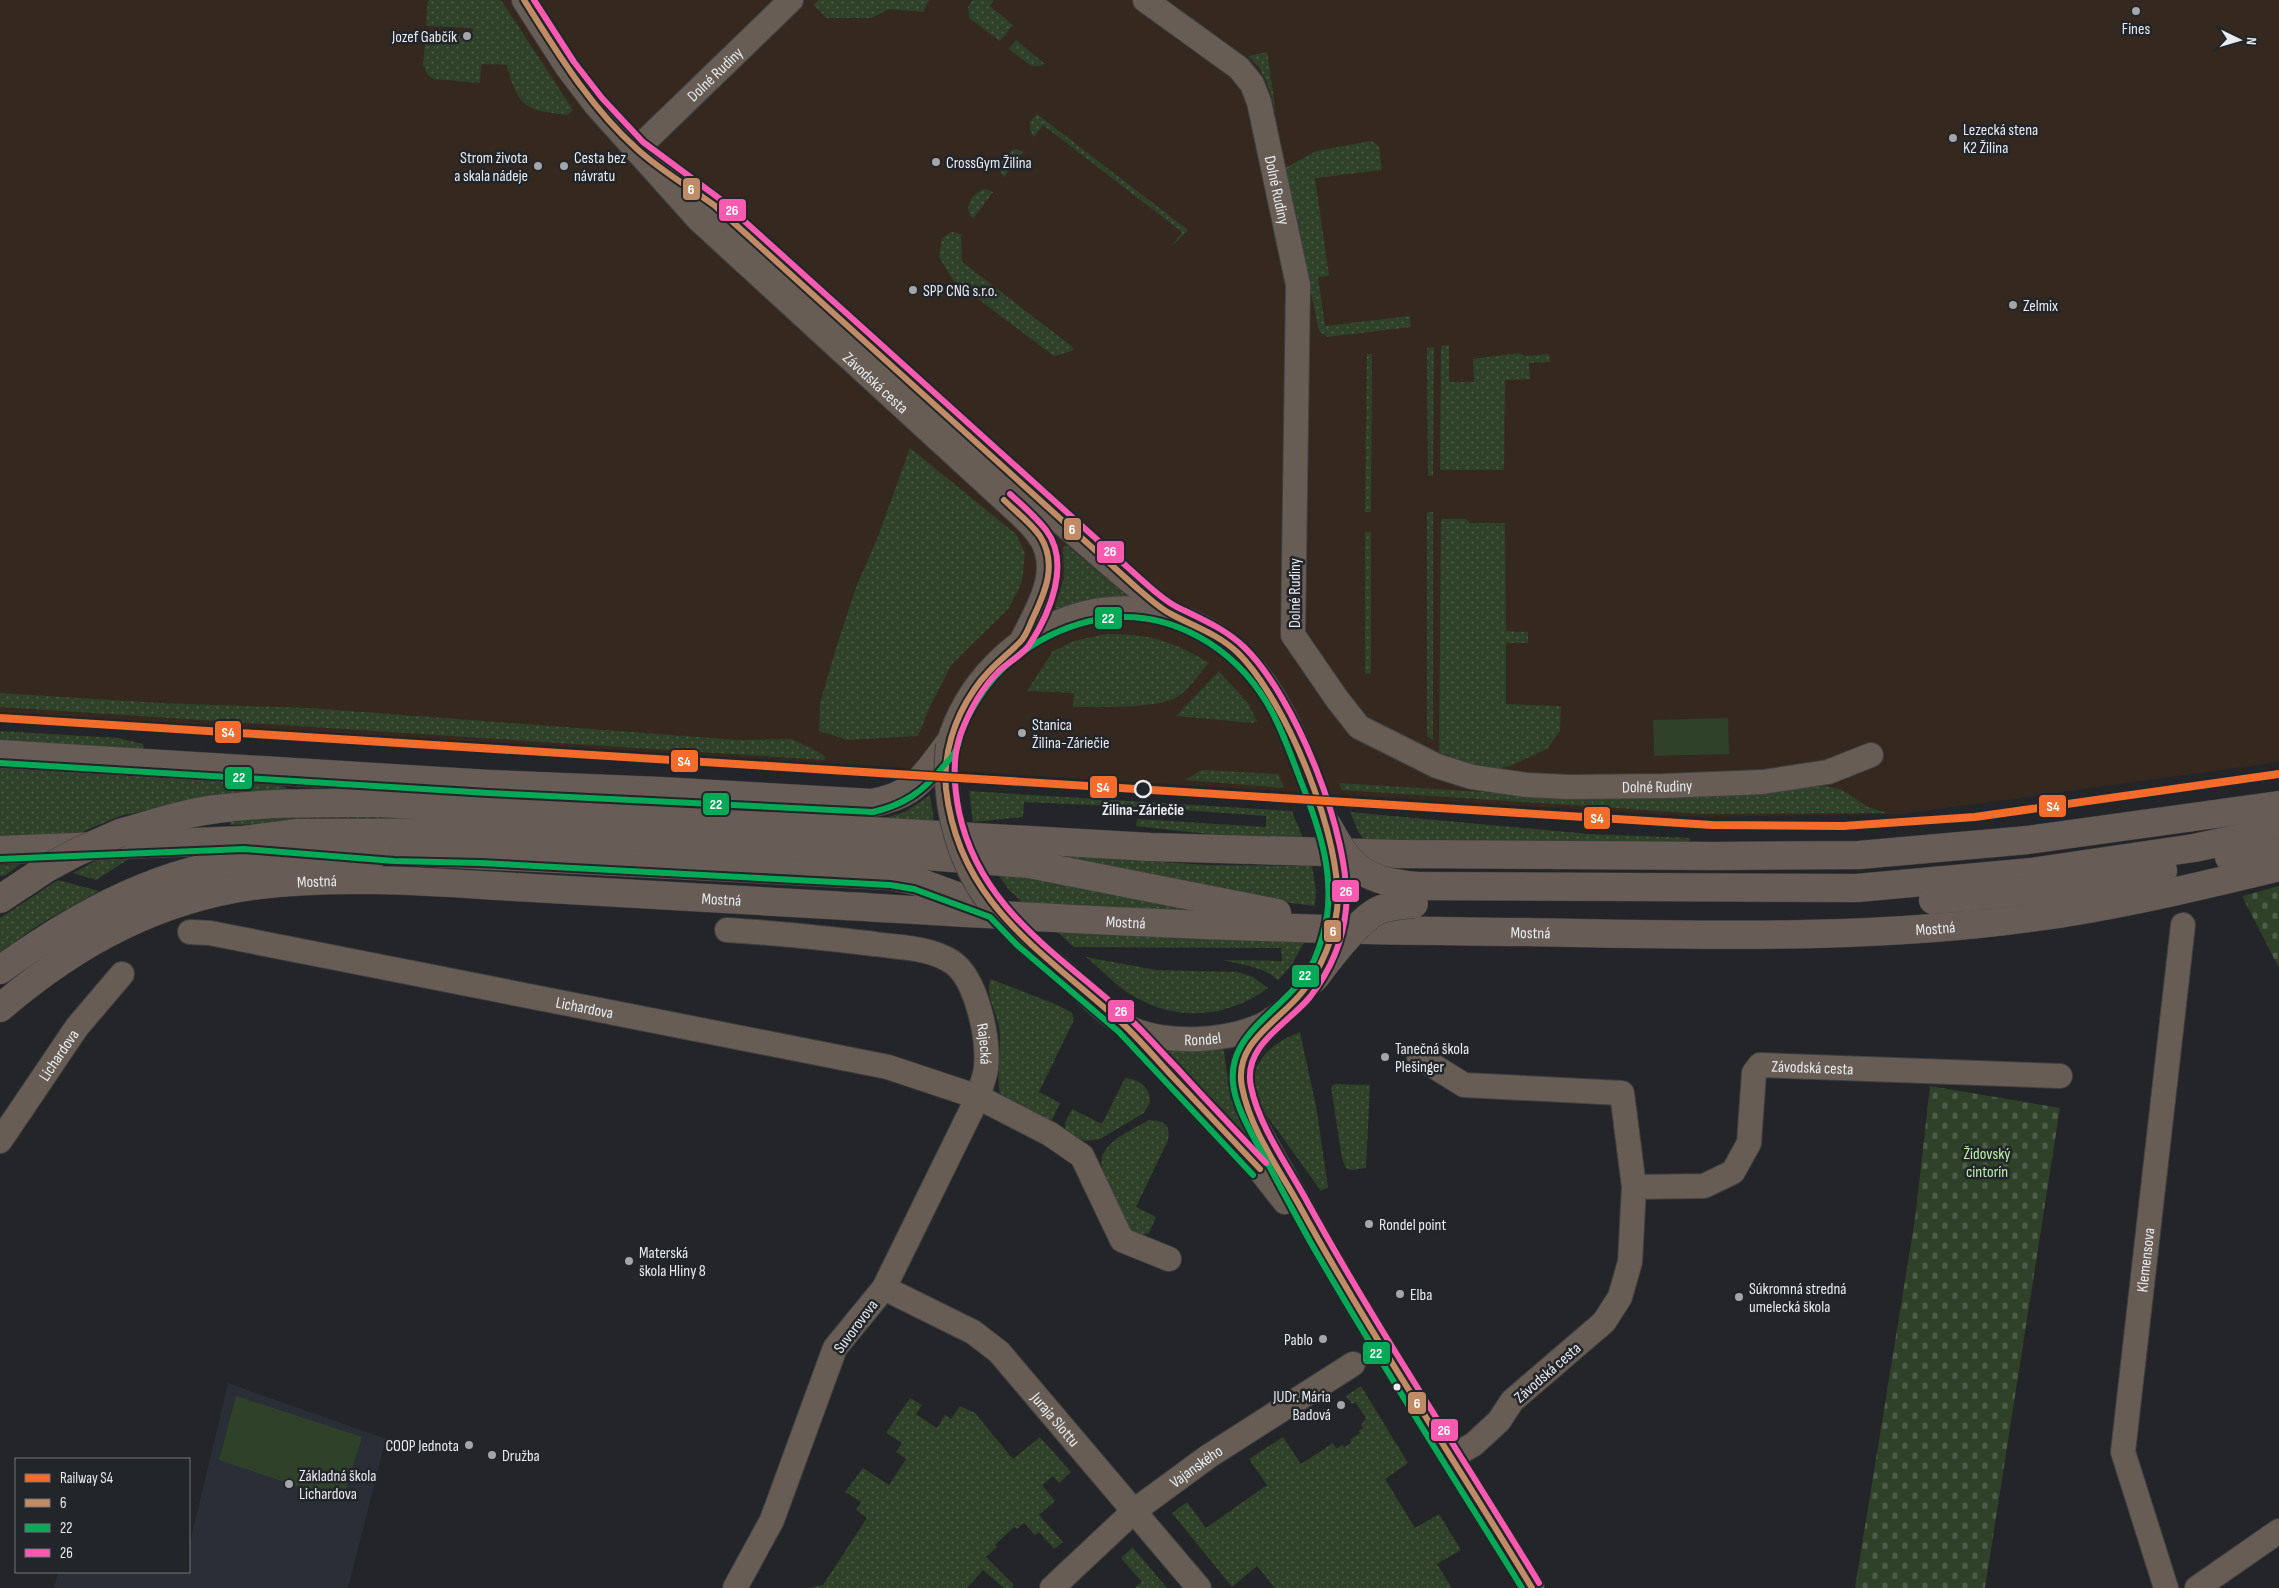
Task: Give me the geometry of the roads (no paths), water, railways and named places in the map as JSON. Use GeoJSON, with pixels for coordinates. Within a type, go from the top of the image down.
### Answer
{"type":"FeatureCollection","features":[{"type":"Feature","properties":{"kind":"main road"},"geometry":{"type":"LineString","coordinates":[[0,754],[387,778],[872,803],[898,797],[916,785],[948,746]]}},
{"type":"Feature","properties":{"kind":"main road"},"geometry":{"type":"LineString","coordinates":[[387,778],[485,808],[590,788]]}},
{"type":"Feature","properties":{"kind":"main road"},"geometry":{"type":"LineString","coordinates":[[0,899],[77,852],[120,833],[162,820],[250,805],[381,803],[1150,847],[1399,854],[1714,856],[1859,855],[1887,853],[2028,840],[2279,805]]}},
{"type":"Feature","properties":{"kind":"main road"},"geometry":{"type":"LineString","coordinates":[[1314,979],[1362,922],[1378,910],[1414,904],[1499,896],[1858,888],[2032,872],[2194,848],[2246,837],[2279,820]]}},
{"type":"Feature","properties":{"kind":"main road"},"geometry":{"type":"LineString","coordinates":[[1328,826],[1351,863],[1366,873],[1385,881],[1416,886],[1499,896],[1858,905],[1993,896],[2089,884],[2179,868],[2279,845]]}},
{"type":"Feature","properties":{"kind":"main road"},"geometry":{"type":"LineString","coordinates":[[0,850],[244,840],[298,833],[548,832],[787,845],[1029,864],[1262,911],[1386,930]]}},
{"type":"Feature","properties":{"kind":"main road"},"geometry":{"type":"LineString","coordinates":[[244,840],[395,852],[480,854],[891,876],[916,881],[994,909]]}},
{"type":"Feature","properties":{"kind":"main road"},"geometry":{"type":"LineString","coordinates":[[0,970],[47,936],[92,910],[181,875],[235,862],[395,852]]}},
{"type":"Feature","properties":{"kind":"main road","name":"Mostná"},"geometry":{"type":"LineString","coordinates":[[0,1008],[36,978],[73,952],[104,934],[139,918],[180,903],[218,893],[258,885],[302,882],[351,881],[479,885],[1107,921],[1298,928],[1714,935],[1859,932],[1941,928],[2008,921],[2086,910],[2279,867]]}},
{"type":"Feature","properties":{"kind":"street","name":"Závodská cesta"},"geometry":{"type":"LineString","coordinates":[[524,0],[566,67],[596,104],[699,220],[1013,508],[1039,535],[1049,563],[1049,579],[1038,608],[1022,640]]}},
{"type":"Feature","properties":{"kind":"street","name":"Dolné Rudiny"},"geometry":{"type":"LineString","coordinates":[[637,149],[791,0]]}},
{"type":"Feature","properties":{"kind":"street","name":"Dolné Rudiny"},"geometry":{"type":"LineString","coordinates":[[1145,0],[1239,68],[1252,84],[1259,102],[1298,286],[1293,635],[1337,699],[1359,727],[1437,766],[1472,777],[1527,785],[1569,787],[1664,786],[1763,782],[1828,772],[1870,755]]}},
{"type":"Feature","properties":{"kind":"street","name":"Závodská cesta"},"geometry":{"type":"LineString","coordinates":[[637,149],[714,206],[1063,524],[1121,574],[1178,617]]}},
{"type":"Feature","properties":{"kind":"street","name":"Rondel"},"geometry":{"type":"LineString","coordinates":[[1130,608],[1178,617],[1220,639],[1238,653],[1267,687],[1278,706],[1296,745],[1328,826],[1335,856],[1338,899],[1328,946],[1314,979],[1300,996],[1272,1020],[1238,1033],[1204,1039],[1151,1035],[1125,1026],[1023,938],[994,909],[972,874],[956,833],[946,788],[948,746],[953,730],[972,692],[992,666],[1022,640],[1084,614],[1130,608]]}},
{"type":"Feature","properties":{"kind":"street","name":"Klemensova"},"geometry":{"type":"LineString","coordinates":[[2166,1588],[2123,1452],[2183,925]]}},
{"type":"Feature","properties":{"kind":"street","name":"Rajecká"},"geometry":{"type":"LineString","coordinates":[[727,930],[801,934],[932,952],[953,963],[967,981],[978,1008],[985,1039],[986,1068],[978,1097]]}},
{"type":"Feature","properties":{"kind":"street","name":"Lichardova"},"geometry":{"type":"LineString","coordinates":[[190,932],[220,934],[888,1067],[978,1097]]}},
{"type":"Feature","properties":{"kind":"street","name":"Lichardova"},"geometry":{"type":"LineString","coordinates":[[0,1141],[78,1027],[122,974]]}},
{"type":"Feature","properties":{"kind":"street"},"geometry":{"type":"LineString","coordinates":[[1272,1020],[1243,1060],[1241,1072],[1242,1089],[1260,1130],[1323,1250],[1532,1588]]}},
{"type":"Feature","properties":{"kind":"street"},"geometry":{"type":"LineString","coordinates":[[1125,1026],[1255,1164],[1323,1250]]}},
{"type":"Feature","properties":{"kind":"street","name":"Závodská cesta"},"geometry":{"type":"LineString","coordinates":[[1419,1057],[1464,1085],[1622,1093],[1634,1187],[1630,1262],[1620,1297],[1604,1322],[1512,1401],[1498,1421],[1474,1444],[1452,1457]]}},
{"type":"Feature","properties":{"kind":"street","name":"Závodská cesta"},"geometry":{"type":"LineString","coordinates":[[1634,1187],[1704,1186],[1733,1172],[1749,1143],[1754,1073],[1760,1065],[2060,1076]]}},
{"type":"Feature","properties":{"kind":"street"},"geometry":{"type":"LineString","coordinates":[[978,1097],[1050,1134],[1082,1156],[1122,1240],[1169,1259]]}},
{"type":"Feature","properties":{"kind":"street","name":"Suvorovova"},"geometry":{"type":"LineString","coordinates":[[736,1588],[772,1520],[835,1348],[884,1288],[978,1097]]}},
{"type":"Feature","properties":{"kind":"street","name":"Juraja Slottu"},"geometry":{"type":"LineString","coordinates":[[884,1288],[974,1332],[999,1352],[1199,1588]]}},
{"type":"Feature","properties":{"kind":"street","name":"Vajanského"},"geometry":{"type":"LineString","coordinates":[[1052,1588],[1134,1511],[1209,1456],[1354,1364]]}},
{"type":"Feature","properties":{"kind":"street"},"geometry":{"type":"LineString","coordinates":[[2197,1588],[2279,1531]]}},
{"type":"Feature","properties":{"kind":"rail line","name":"S4"},"geometry":{"type":"LineString","coordinates":[[0,718],[1712,825],[1843,826],[1975,817],[2279,774]]}},
{"type":"Feature","properties":{"kind":"place","name":"Fines"},"geometry":{"type":"Point","coordinates":[2136,11]}},
{"type":"Feature","properties":{"kind":"place","name":"Jozef Gabčík"},"geometry":{"type":"Point","coordinates":[467,36]}},
{"type":"Feature","properties":{"kind":"place","name":"Lezecká stena K2 Žilina"},"geometry":{"type":"Point","coordinates":[1953,138]}},
{"type":"Feature","properties":{"kind":"place","name":"CrossGym Žilina"},"geometry":{"type":"Point","coordinates":[936,162]}},
{"type":"Feature","properties":{"kind":"place","name":"Strom života a skala nádeje"},"geometry":{"type":"Point","coordinates":[538,166]}},
{"type":"Feature","properties":{"kind":"place","name":"Cesta bez návratu"},"geometry":{"type":"Point","coordinates":[564,166]}},
{"type":"Feature","properties":{"kind":"place","name":"SPP CNG s.r.o."},"geometry":{"type":"Point","coordinates":[913,290]}},
{"type":"Feature","properties":{"kind":"place","name":"Zelmix"},"geometry":{"type":"Point","coordinates":[2013,305]}},
{"type":"Feature","properties":{"kind":"place","name":"Stanica Žilina-Záriečie"},"geometry":{"type":"Point","coordinates":[1022,733]}},
{"type":"Feature","properties":{"kind":"place","name":"Žilina-Záriečie"},"geometry":{"type":"Point","coordinates":[1143,789]}},
{"type":"Feature","properties":{"kind":"place","name":"Tanečná škola Plešinger"},"geometry":{"type":"Point","coordinates":[1385,1057]}},
{"type":"Feature","properties":{"kind":"place","name":"Rondel point"},"geometry":{"type":"Point","coordinates":[1369,1224]}},
{"type":"Feature","properties":{"kind":"place","name":"Materská škola Hliny 8"},"geometry":{"type":"Point","coordinates":[629,1261]}},
{"type":"Feature","properties":{"kind":"place","name":"Elba"},"geometry":{"type":"Point","coordinates":[1400,1294]}},
{"type":"Feature","properties":{"kind":"place","name":"Súkromná stredná umelecká škola"},"geometry":{"type":"Point","coordinates":[1739,1297]}},
{"type":"Feature","properties":{"kind":"place","name":"Pablo"},"geometry":{"type":"Point","coordinates":[1323,1339]}},
{"type":"Feature","properties":{"kind":"place","name":"JUDr. Mária Badová"},"geometry":{"type":"Point","coordinates":[1341,1405]}},
{"type":"Feature","properties":{"kind":"place","name":"COOP Jednota"},"geometry":{"type":"Point","coordinates":[469,1445]}},
{"type":"Feature","properties":{"kind":"place","name":"Družba"},"geometry":{"type":"Point","coordinates":[492,1455]}},
{"type":"Feature","properties":{"kind":"place","name":"Základná škola Lichardova"},"geometry":{"type":"Point","coordinates":[289,1484]}},
{"type":"Feature","properties":{"kind":"park label","name":"Židovský cintorín"},"geometry":{"type":"Point","coordinates":[1987,1162]}}]}
